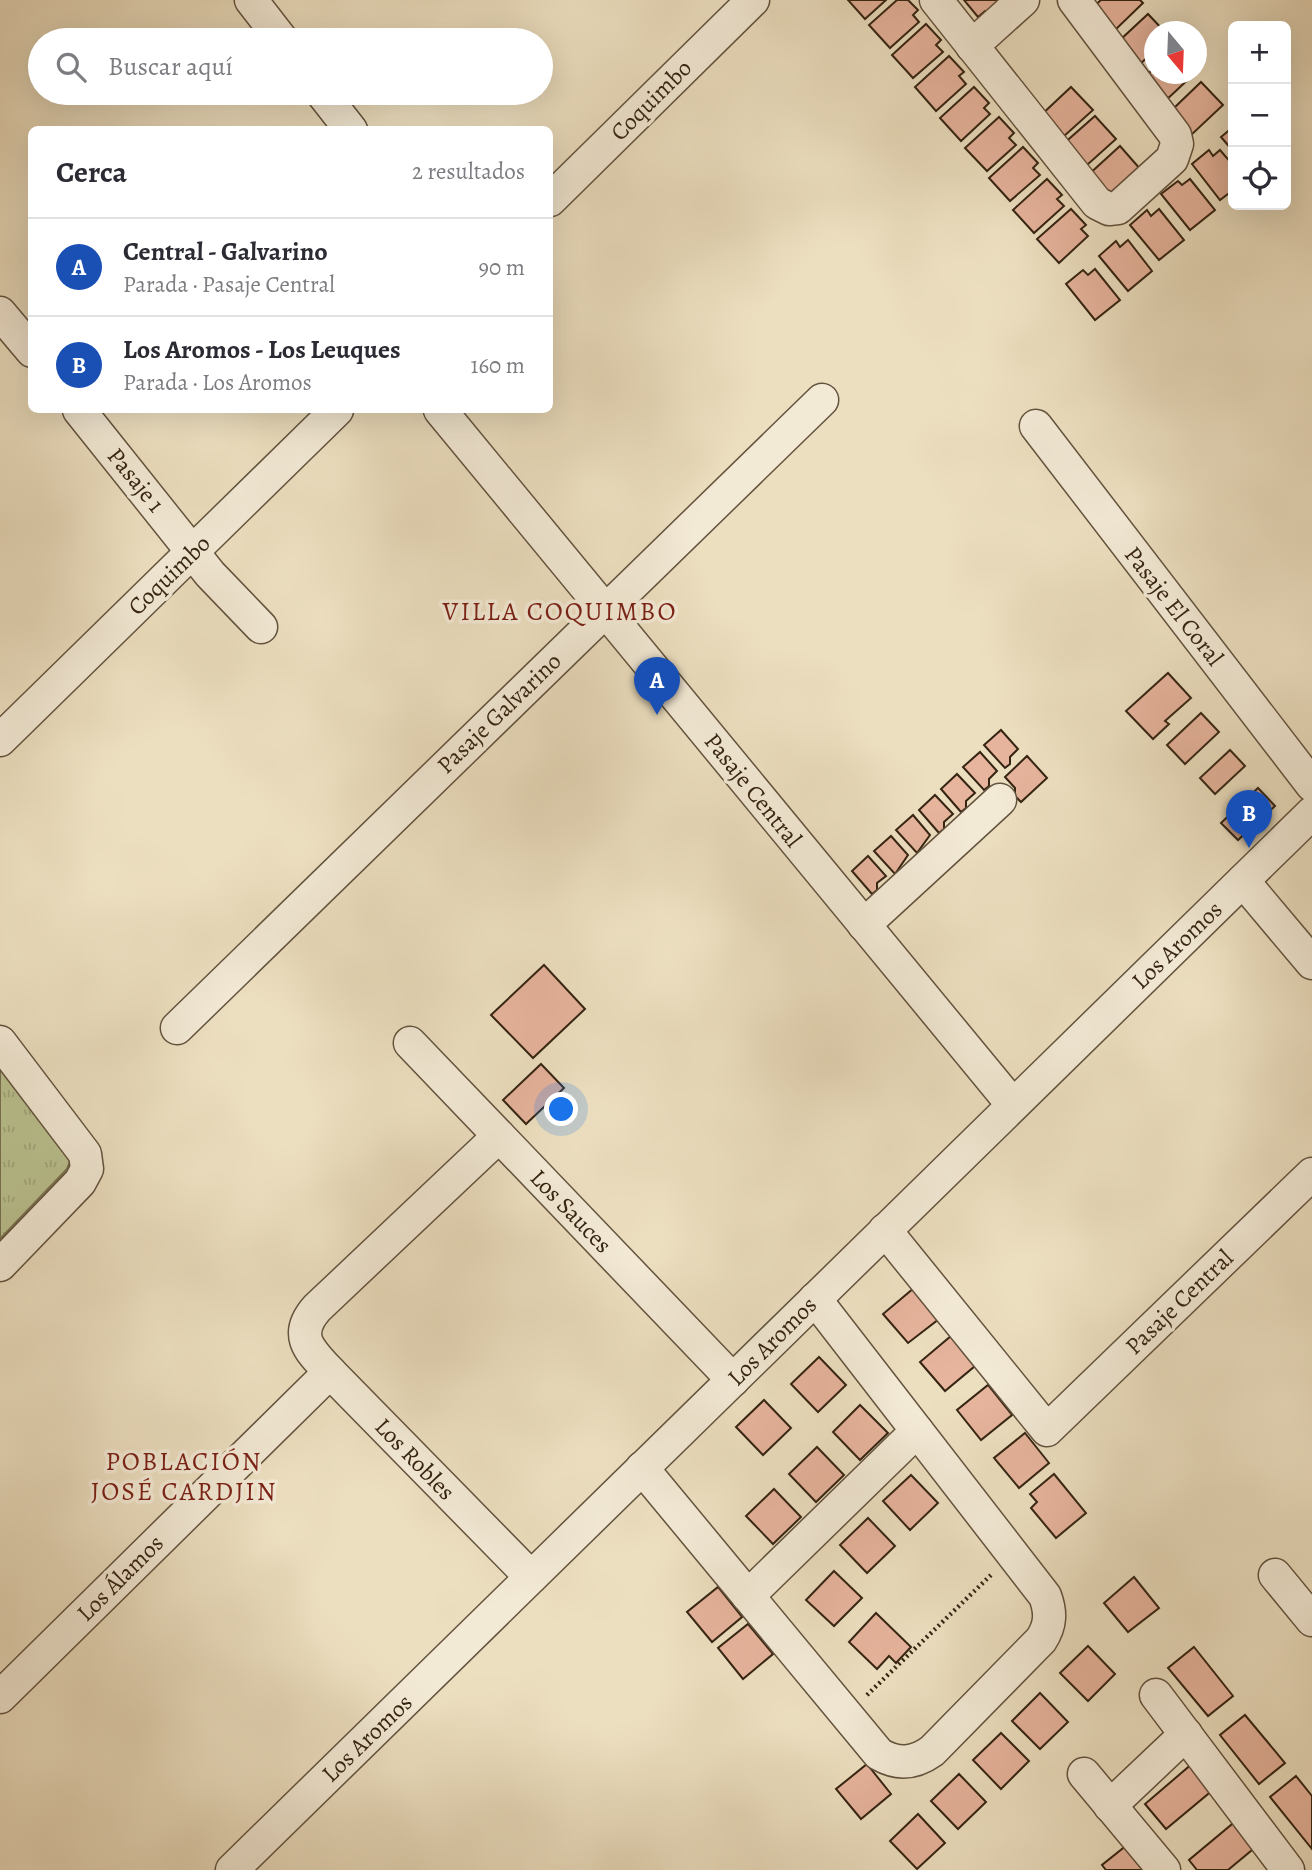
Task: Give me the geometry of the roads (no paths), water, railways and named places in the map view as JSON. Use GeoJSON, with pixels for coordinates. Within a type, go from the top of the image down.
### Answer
{"type":"FeatureCollection","features":[{"type":"Feature","properties":{"kind":"street"},"geometry":{"type":"LineString","coordinates":[[251,0],[273,28]]}},
{"type":"Feature","properties":{"kind":"street","name":"Coquimbo"},"geometry":{"type":"LineString","coordinates":[[553,197],[752,0]]}},
{"type":"Feature","properties":{"kind":"street"},"geometry":{"type":"LineString","coordinates":[[936,0],[1097,203],[1110,209],[1118,208],[1172,159],[1177,144],[1175,135],[1074,0]]}},
{"type":"Feature","properties":{"kind":"street"},"geometry":{"type":"LineString","coordinates":[[972,46],[1023,0]]}},
{"type":"Feature","properties":{"kind":"street"},"geometry":{"type":"LineString","coordinates":[[331,105],[348,126]]}},
{"type":"Feature","properties":{"kind":"street"},"geometry":{"type":"LineString","coordinates":[[0,313],[28,346]]}},
{"type":"Feature","properties":{"kind":"street","name":"Pasaje Galvarino"},"geometry":{"type":"LineString","coordinates":[[177,1028],[822,400]]}},
{"type":"Feature","properties":{"kind":"street","name":"Pasaje 1"},"geometry":{"type":"LineString","coordinates":[[81,413],[210,573],[261,627]]}},
{"type":"Feature","properties":{"kind":"street","name":"Coquimbo"},"geometry":{"type":"LineString","coordinates":[[0,740],[334,413]]}},
{"type":"Feature","properties":{"kind":"street","name":"Pasaje Central"},"geometry":{"type":"LineString","coordinates":[[442,413],[1013,1105]]}},
{"type":"Feature","properties":{"kind":"street","name":"Pasaje El Coral"},"geometry":{"type":"LineString","coordinates":[[1036,426],[1312,785]]}},
{"type":"Feature","properties":{"kind":"street"},"geometry":{"type":"LineString","coordinates":[[864,925],[1000,800]]}},
{"type":"Feature","properties":{"kind":"street","name":"Los Aromos"},"geometry":{"type":"LineString","coordinates":[[232,1870],[1312,813]]}},
{"type":"Feature","properties":{"kind":"street"},"geometry":{"type":"LineString","coordinates":[[1243,880],[1312,963]]}},
{"type":"Feature","properties":{"kind":"street","name":"Los Sauces"},"geometry":{"type":"LineString","coordinates":[[410,1043],[733,1380]]}},
{"type":"Feature","properties":{"kind":"street"},"geometry":{"type":"LineString","coordinates":[[0,1265],[80,1182],[87,1169],[85,1154],[2,1047]]}},
{"type":"Feature","properties":{"kind":"street","name":"Los Robles"},"geometry":{"type":"LineString","coordinates":[[499,1136],[317,1308],[307,1319],[305,1336],[313,1354],[531,1577]]}},
{"type":"Feature","properties":{"kind":"street","name":"Pasaje Central"},"geometry":{"type":"LineString","coordinates":[[885,1230],[1047,1430],[1312,1174]]}},
{"type":"Feature","properties":{"kind":"street"},"geometry":{"type":"LineString","coordinates":[[642,1468],[879,1754],[889,1760],[911,1762],[932,1751],[1046,1633],[1050,1615],[1045,1595],[815,1299]]}},
{"type":"Feature","properties":{"kind":"street","name":"Los Álamos"},"geometry":{"type":"LineString","coordinates":[[0,1697],[330,1372]]}},
{"type":"Feature","properties":{"kind":"street"},"geometry":{"type":"LineString","coordinates":[[748,1596],[917,1431]]}},
{"type":"Feature","properties":{"kind":"street"},"geometry":{"type":"LineString","coordinates":[[1275,1576],[1312,1619]]}},
{"type":"Feature","properties":{"kind":"street"},"geometry":{"type":"LineString","coordinates":[[1156,1695],[1289,1870]]}},
{"type":"Feature","properties":{"kind":"street"},"geometry":{"type":"LineString","coordinates":[[1110,1806],[1186,1734]]}},
{"type":"Feature","properties":{"kind":"street"},"geometry":{"type":"LineString","coordinates":[[1084,1774],[1164,1870]]}},
{"type":"Feature","properties":{"kind":"place","name":"Central - Galvarino"},"geometry":{"type":"Point","coordinates":[657,715]}},
{"type":"Feature","properties":{"kind":"place","name":"Los Aromos - Los Leuques"},"geometry":{"type":"Point","coordinates":[1249,848]}},
{"type":"Feature","properties":{"kind":"district","name":"VILLA COQUIMBO"},"geometry":{"type":"Point","coordinates":[560,611]}},
{"type":"Feature","properties":{"kind":"district","name":"POBLACIÓN JOSÉ CARDJIN"},"geometry":{"type":"Point","coordinates":[184,1476]}}]}
